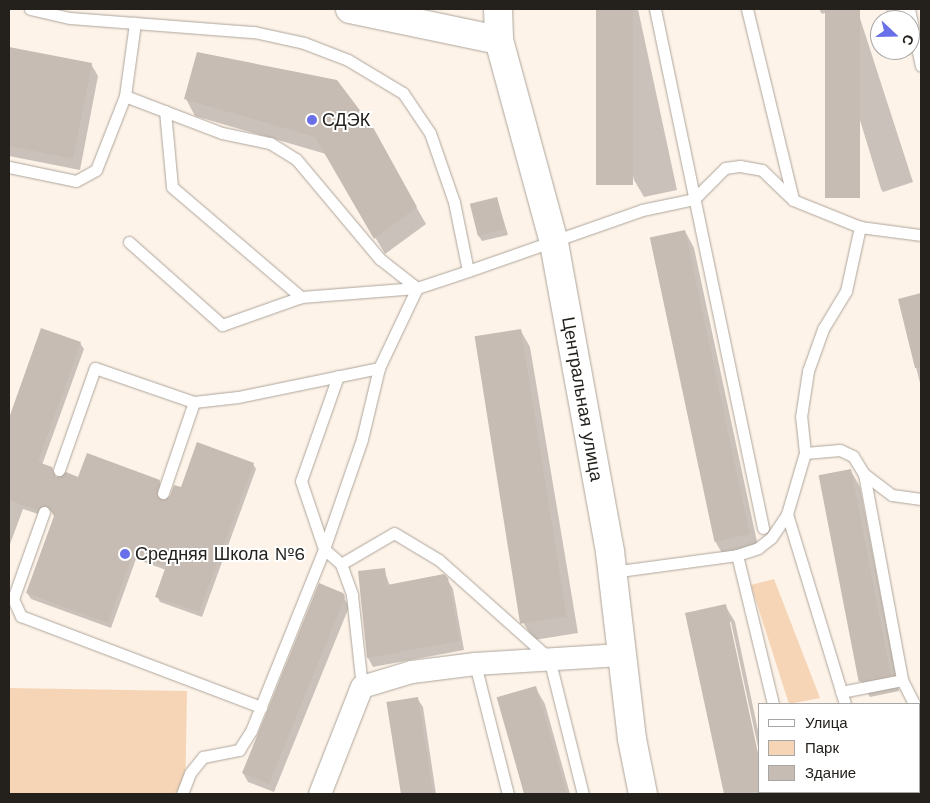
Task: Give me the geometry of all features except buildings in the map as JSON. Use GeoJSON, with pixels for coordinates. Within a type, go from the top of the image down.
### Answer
{"type":"FeatureCollection","features":[{"type":"Feature","properties":{"kind":"main road","name":"Центральная улица"},"geometry":{"type":"LineString","coordinates":[[498,9],[499,40],[554,244],[612,572],[632,739],[643,794]]}},
{"type":"Feature","properties":{"kind":"main road"},"geometry":{"type":"LineString","coordinates":[[367,10],[499,40]]}},
{"type":"Feature","properties":{"kind":"street"},"geometry":{"type":"LineString","coordinates":[[320,794],[362,687],[412,672],[475,664],[621,655]]}},
{"type":"Feature","properties":{"kind":"lane"},"geometry":{"type":"LineString","coordinates":[[30,9],[70,18],[254,32],[304,43],[348,60],[403,93],[430,133],[454,202],[468,271]]}},
{"type":"Feature","properties":{"kind":"lane"},"geometry":{"type":"LineString","coordinates":[[655,9],[763,528]]}},
{"type":"Feature","properties":{"kind":"lane"},"geometry":{"type":"LineString","coordinates":[[747,9],[793,200]]}},
{"type":"Feature","properties":{"kind":"lane"},"geometry":{"type":"LineString","coordinates":[[908,9],[921,66]]}},
{"type":"Feature","properties":{"kind":"lane"},"geometry":{"type":"LineString","coordinates":[[9,167],[76,181],[96,170],[125,96],[135,23]]}},
{"type":"Feature","properties":{"kind":"lane"},"geometry":{"type":"LineString","coordinates":[[125,96],[222,133],[270,143],[296,159],[380,259],[418,288]]}},
{"type":"Feature","properties":{"kind":"lane"},"geometry":{"type":"LineString","coordinates":[[165,111],[172,187],[301,296]]}},
{"type":"Feature","properties":{"kind":"lane"},"geometry":{"type":"LineString","coordinates":[[129,242],[222,325],[301,296],[418,288],[554,244],[642,210],[694,199],[725,168],[740,166],[762,170],[793,200],[860,227],[921,235]]}},
{"type":"Feature","properties":{"kind":"lane"},"geometry":{"type":"LineString","coordinates":[[612,572],[737,555],[758,548],[771,538],[787,514],[805,453],[801,417],[808,371],[823,329],[846,291],[860,227]]}},
{"type":"Feature","properties":{"kind":"lane"},"geometry":{"type":"LineString","coordinates":[[182,794],[190,773],[203,757],[239,750],[251,731],[324,548],[362,439],[379,368],[418,288]]}},
{"type":"Feature","properties":{"kind":"lane"},"geometry":{"type":"LineString","coordinates":[[59,470],[95,368],[194,402],[238,397],[379,368]]}},
{"type":"Feature","properties":{"kind":"lane"},"geometry":{"type":"LineString","coordinates":[[338,376],[301,481],[324,548],[340,564],[352,595],[362,687]]}},
{"type":"Feature","properties":{"kind":"lane"},"geometry":{"type":"LineString","coordinates":[[163,493],[194,402]]}},
{"type":"Feature","properties":{"kind":"lane"},"geometry":{"type":"LineString","coordinates":[[805,453],[840,450],[853,456],[864,474],[902,680],[914,703]]}},
{"type":"Feature","properties":{"kind":"lane"},"geometry":{"type":"LineString","coordinates":[[864,474],[892,495],[921,499]]}},
{"type":"Feature","properties":{"kind":"lane"},"geometry":{"type":"LineString","coordinates":[[44,512],[13,599],[21,616],[261,707]]}},
{"type":"Feature","properties":{"kind":"lane"},"geometry":{"type":"LineString","coordinates":[[787,514],[845,703]]}},
{"type":"Feature","properties":{"kind":"lane"},"geometry":{"type":"LineString","coordinates":[[340,564],[394,533],[439,560],[549,658],[583,794]]}},
{"type":"Feature","properties":{"kind":"lane"},"geometry":{"type":"LineString","coordinates":[[737,555],[774,703]]}},
{"type":"Feature","properties":{"kind":"lane"},"geometry":{"type":"LineString","coordinates":[[475,664],[508,794]]}},
{"type":"Feature","properties":{"kind":"lane"},"geometry":{"type":"LineString","coordinates":[[841,692],[902,680]]}},
{"type":"Feature","properties":{"kind":"green space"},"geometry":{"type":"Polygon","coordinates":[[[774,579],[820,698],[789,703],[751,585],[774,579]]]}},
{"type":"Feature","properties":{"kind":"green space"},"geometry":{"type":"Polygon","coordinates":[[[9,688],[187,691],[185,794],[9,794],[9,688]]]}},
{"type":"Feature","properties":{"kind":"place","name":"СДЭК"},"geometry":{"type":"Point","coordinates":[312,120]}},
{"type":"Feature","properties":{"kind":"place","name":"Средняя Школа №6"},"geometry":{"type":"Point","coordinates":[125,554]}}]}
